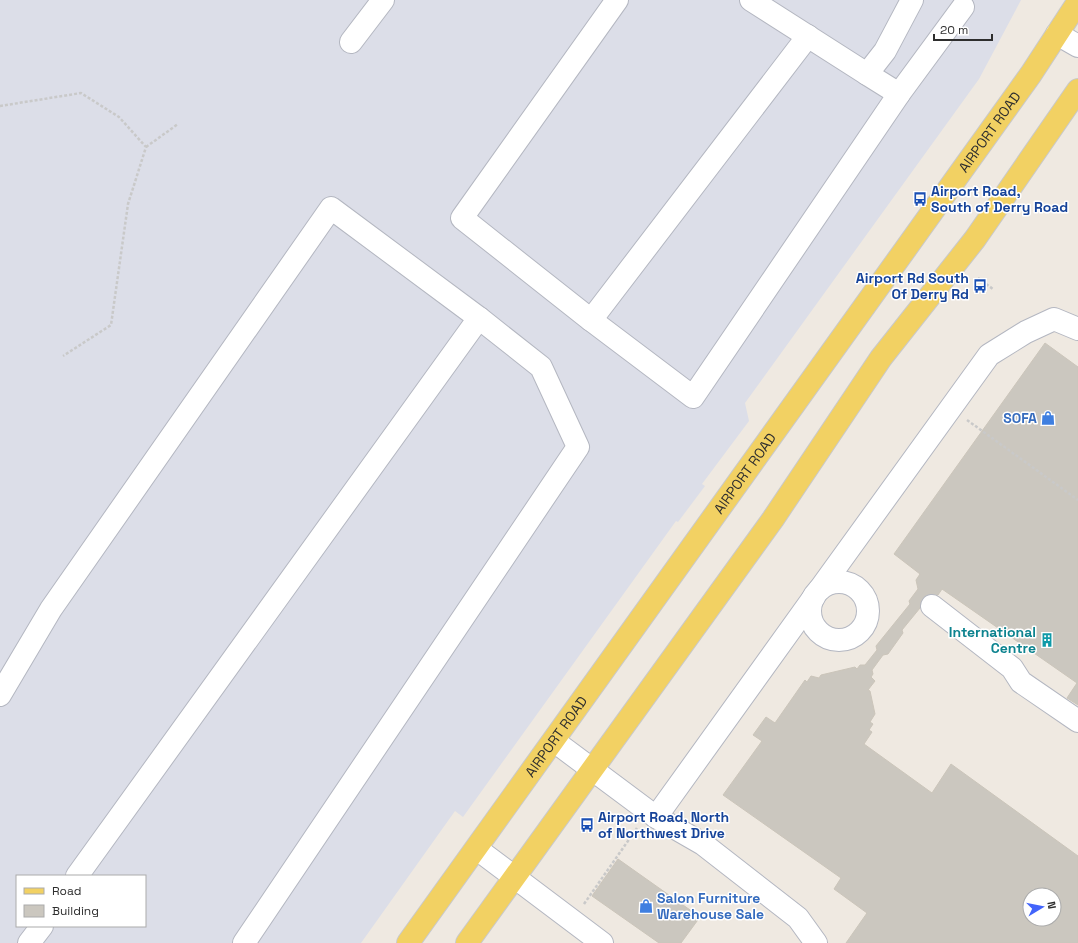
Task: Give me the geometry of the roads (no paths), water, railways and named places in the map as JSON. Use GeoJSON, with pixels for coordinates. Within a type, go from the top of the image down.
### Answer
{"type":"FeatureCollection","features":[{"type":"Feature","properties":{"kind":"main road","name":"AIRPORT ROAD"},"geometry":{"type":"LineString","coordinates":[[408,943],[477,849],[995,125],[1078,2]]}},
{"type":"Feature","properties":{"kind":"main road"},"geometry":{"type":"LineString","coordinates":[[467,943],[773,519],[881,358],[975,239],[1078,90]]}},
{"type":"Feature","properties":{"kind":"lane"},"geometry":{"type":"LineString","coordinates":[[351,42],[383,0]]}},
{"type":"Feature","properties":{"kind":"lane"},"geometry":{"type":"LineString","coordinates":[[617,0],[462,218],[591,320],[693,397],[900,94],[963,7]]}},
{"type":"Feature","properties":{"kind":"lane"},"geometry":{"type":"LineString","coordinates":[[751,0],[900,94]]}},
{"type":"Feature","properties":{"kind":"lane"},"geometry":{"type":"LineString","coordinates":[[867,74],[885,51],[912,0]]}},
{"type":"Feature","properties":{"kind":"lane"},"geometry":{"type":"LineString","coordinates":[[1057,34],[1078,46]]}},
{"type":"Feature","properties":{"kind":"lane"},"geometry":{"type":"LineString","coordinates":[[591,320],[808,36]]}},
{"type":"Feature","properties":{"kind":"lane"},"geometry":{"type":"LineString","coordinates":[[0,695],[51,609],[331,208],[479,318],[541,367],[578,447],[244,943]]}},
{"type":"Feature","properties":{"kind":"lane"},"geometry":{"type":"LineString","coordinates":[[78,875],[479,318]]}},
{"type":"Feature","properties":{"kind":"lane"},"geometry":{"type":"LineString","coordinates":[[652,814],[817,593],[989,355],[1026,332],[1054,319],[1078,329]]}},
{"type":"Feature","properties":{"kind":"lane"},"geometry":{"type":"LineString","coordinates":[[932,606],[1012,668],[1021,682],[1078,721]]}},
{"type":"Feature","properties":{"kind":"lane"},"geometry":{"type":"LineString","coordinates":[[554,741],[652,814],[703,844],[798,918],[816,943]]}},
{"type":"Feature","properties":{"kind":"lane"},"geometry":{"type":"LineString","coordinates":[[477,849],[602,943]]}},
{"type":"Feature","properties":{"kind":"lane"},"geometry":{"type":"LineString","coordinates":[[30,943],[41,927]]}},
{"type":"Feature","properties":{"kind":"place","name":"Airport Road, South of Derry Road"},"geometry":{"type":"Point","coordinates":[920,199]}},
{"type":"Feature","properties":{"kind":"place","name":"Airport Rd South Of Derry Rd"},"geometry":{"type":"Point","coordinates":[980,286]}},
{"type":"Feature","properties":{"kind":"place","name":"SOFA"},"geometry":{"type":"Point","coordinates":[1048,418]}},
{"type":"Feature","properties":{"kind":"place","name":"International Centre"},"geometry":{"type":"Point","coordinates":[1047,640]}},
{"type":"Feature","properties":{"kind":"place","name":"Airport Road, North of Northwest Drive"},"geometry":{"type":"Point","coordinates":[587,825]}},
{"type":"Feature","properties":{"kind":"place","name":"Salon Furniture Warehouse Sale"},"geometry":{"type":"Point","coordinates":[646,906]}}]}
